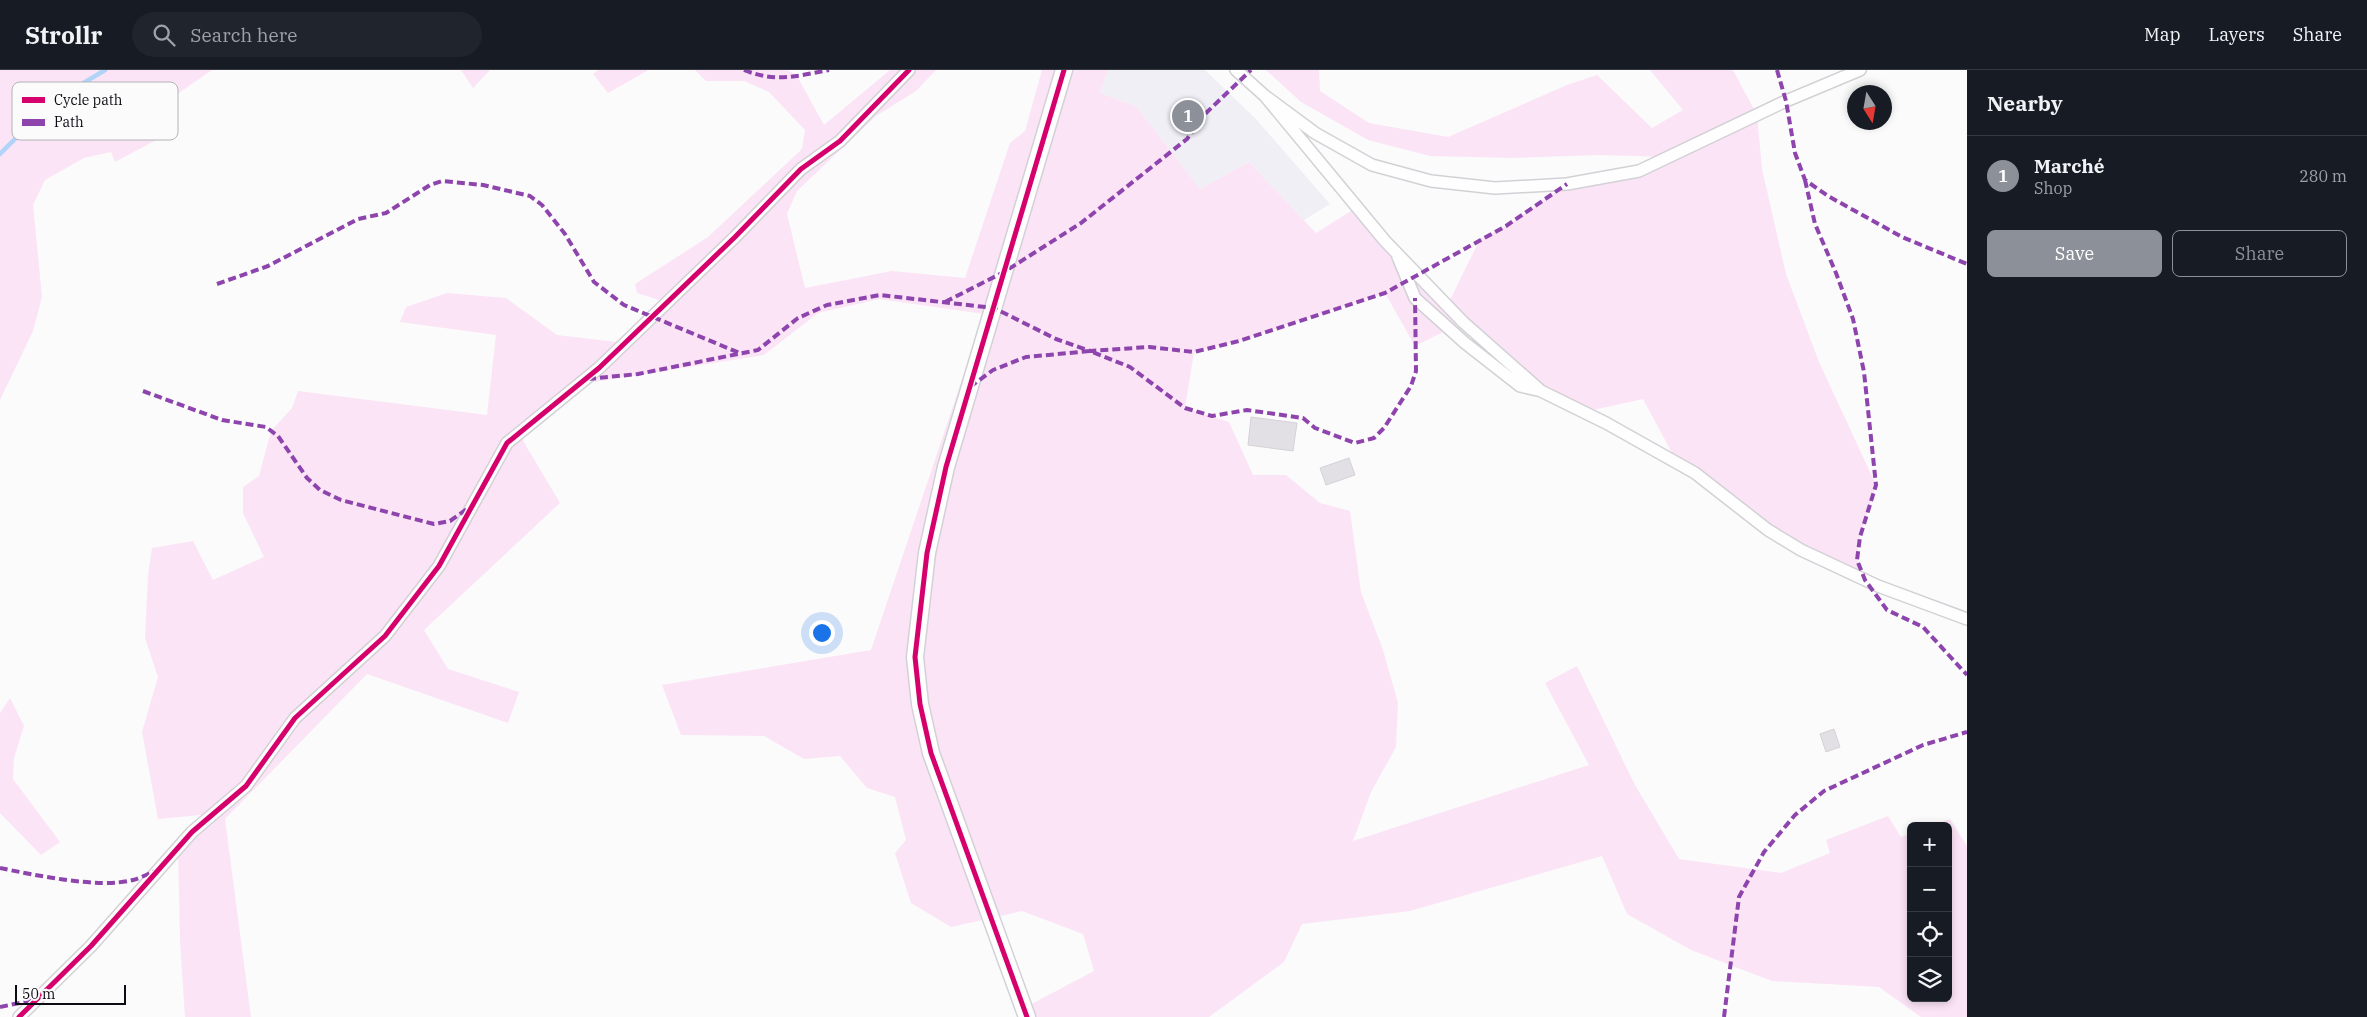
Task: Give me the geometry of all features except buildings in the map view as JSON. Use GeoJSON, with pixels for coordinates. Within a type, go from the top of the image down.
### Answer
{"type":"FeatureCollection","features":[{"type":"Feature","properties":{"kind":"street"},"geometry":{"type":"LineString","coordinates":[[19,1017],[91,946],[192,832],[246,786],[295,718],[385,636],[439,566],[507,443],[599,368],[735,237],[800,170],[840,140],[909,70]]}},
{"type":"Feature","properties":{"kind":"street"},"geometry":{"type":"LineString","coordinates":[[1027,1017],[931,754],[920,704],[915,656],[927,553],[946,467],[1064,70]]}},
{"type":"Feature","properties":{"kind":"street"},"geometry":{"type":"LineString","coordinates":[[1236,70],[1265,96],[1315,133],[1372,165],[1431,181],[1495,188],[1567,184],[1639,171],[1786,101],[1860,70]]}},
{"type":"Feature","properties":{"kind":"street"},"geometry":{"type":"LineString","coordinates":[[1265,96],[1396,253],[1463,322],[1541,391]]}},
{"type":"Feature","properties":{"kind":"street"},"geometry":{"type":"LineString","coordinates":[[1396,253],[1403,274],[1415,298],[1465,344],[1520,386],[1541,391],[1606,423],[1695,473],[1768,530],[1801,550],[1878,586],[1967,619]]}},
{"type":"Feature","properties":{"kind":"shaded area"},"geometry":{"type":"Polygon","coordinates":[[[0,70],[212,70],[178,94],[178,82],[12,82],[12,140],[156,140],[115,162],[111,152],[84,158],[45,180],[33,205],[42,297],[33,331],[0,400],[0,70]]]}},
{"type":"Feature","properties":{"kind":"shaded area"},"geometry":{"type":"Polygon","coordinates":[[[461,70],[490,70],[473,88],[461,70]]]}},
{"type":"Feature","properties":{"kind":"shaded area"},"geometry":{"type":"Polygon","coordinates":[[[598,70],[647,71],[608,93],[593,74],[598,70]]]}},
{"type":"Feature","properties":{"kind":"shaded area"},"geometry":{"type":"Polygon","coordinates":[[[695,70],[788,70],[797,76],[824,125],[890,70],[936,70],[916,91],[876,116],[797,191],[787,214],[805,288],[892,271],[965,278],[1010,143],[1025,131],[1042,70],[1108,70],[1100,93],[1136,106],[1200,189],[1249,162],[1316,233],[1357,207],[1447,306],[1480,239],[1506,226],[1567,184],[1639,171],[1668,157],[1598,155],[1512,158],[1430,156],[1368,140],[1301,102],[1266,70],[1319,70],[1320,91],[1369,123],[1448,137],[1567,85],[1597,75],[1652,128],[1683,110],[1650,70],[1733,70],[1757,115],[1762,169],[1786,274],[1819,362],[1876,485],[1860,537],[1857,559],[1865,580],[1801,550],[1678,464],[1643,399],[1584,412],[1541,391],[1463,322],[1415,346],[1385,293],[1239,341],[1194,352],[1185,408],[1229,422],[1253,475],[1286,475],[1320,503],[1350,511],[1361,592],[1383,650],[1398,703],[1396,747],[1371,792],[1353,841],[1589,765],[1545,683],[1577,666],[1635,785],[1679,859],[1781,873],[1830,853],[1826,840],[1888,816],[1901,837],[1907,835],[1907,1002],[1952,1002],[1952,822],[1967,846],[1967,1017],[1921,1017],[1879,987],[1772,981],[1691,950],[1627,914],[1602,856],[1410,911],[1302,924],[1284,962],[1209,1017],[1027,1017],[1024,1008],[1094,971],[1083,934],[1022,911],[951,927],[911,903],[895,853],[906,840],[895,797],[867,788],[840,756],[804,759],[764,736],[681,735],[662,685],[871,650],[984,314],[879,299],[818,313],[764,355],[588,383],[522,439],[560,503],[424,630],[448,669],[519,692],[508,723],[367,674],[225,819],[251,1017],[185,1017],[180,941],[178,848],[212,814],[158,819],[142,732],[158,677],[145,638],[148,574],[152,548],[193,541],[213,580],[264,557],[243,513],[243,487],[259,476],[271,431],[292,408],[298,391],[487,415],[496,335],[400,322],[406,307],[447,293],[506,298],[557,335],[625,343],[665,302],[637,293],[635,284],[708,237],[802,149],[805,130],[769,92],[744,81],[706,81],[695,70]]]}},
{"type":"Feature","properties":{"kind":"shaded area"},"geometry":{"type":"Polygon","coordinates":[[[1108,70],[1205,70],[1256,119],[1330,204],[1304,220],[1249,162],[1200,189],[1136,106],[1100,93],[1108,70]]]}},
{"type":"Feature","properties":{"kind":"shaded area"},"geometry":{"type":"Polygon","coordinates":[[[10,698],[24,726],[14,758],[13,779],[60,842],[41,855],[0,813],[0,713],[10,698]]]}},
{"type":"Feature","properties":{"kind":"waterway"},"geometry":{"type":"LineString","coordinates":[[85,82],[105,70]]}},
{"type":"Feature","properties":{"kind":"waterway"},"geometry":{"type":"LineString","coordinates":[[0,154],[14,140]]}},
{"type":"Feature","properties":{"kind":"marked path"},"geometry":{"type":"LineString","coordinates":[[744,70],[777,77],[796,76],[829,70]]}},
{"type":"Feature","properties":{"kind":"marked path"},"geometry":{"type":"LineString","coordinates":[[945,302],[1004,272],[1081,223],[1187,139],[1206,113],[1251,70]]}},
{"type":"Feature","properties":{"kind":"marked path"},"geometry":{"type":"LineString","coordinates":[[1777,70],[1786,101],[1795,153],[1805,180],[1828,196],[1902,237],[1967,264]]}},
{"type":"Feature","properties":{"kind":"marked path"},"geometry":{"type":"LineString","coordinates":[[1805,180],[1815,224],[1853,319],[1864,372],[1876,485],[1860,537],[1857,560],[1865,580],[1887,610],[1923,627],[1967,675]]}},
{"type":"Feature","properties":{"kind":"marked path"},"geometry":{"type":"LineString","coordinates":[[217,284],[268,266],[358,219],[386,213],[430,185],[442,181],[483,185],[530,196],[542,205],[565,234],[594,282],[624,305],[742,354]]}},
{"type":"Feature","properties":{"kind":"marked path"},"geometry":{"type":"LineString","coordinates":[[588,379],[638,374],[758,350],[798,318],[827,305],[880,295],[994,308],[1056,339],[1090,351],[1149,347],[1194,352],[1239,341],[1385,293],[1506,226],[1567,184]]}},
{"type":"Feature","properties":{"kind":"marked path"},"geometry":{"type":"LineString","coordinates":[[970,387],[993,370],[1026,357],[1090,351],[1130,367],[1185,408],[1212,416],[1247,410],[1303,418],[1315,428],[1355,443],[1374,438],[1384,428],[1411,386],[1416,371],[1415,298]]}},
{"type":"Feature","properties":{"kind":"marked path"},"geometry":{"type":"LineString","coordinates":[[143,391],[222,420],[266,427],[278,436],[307,478],[320,490],[341,500],[434,524],[450,521],[467,509]]}},
{"type":"Feature","properties":{"kind":"marked path"},"geometry":{"type":"LineString","coordinates":[[1724,1017],[1739,897],[1764,852],[1795,815],[1824,791],[1923,745],[1967,732]]}},
{"type":"Feature","properties":{"kind":"marked path"},"geometry":{"type":"LineString","coordinates":[[0,868],[67,880],[103,883],[133,880],[155,871]]}},
{"type":"Feature","properties":{"kind":"marked path"},"geometry":{"type":"LineString","coordinates":[[0,1007],[34,1000]]}},
{"type":"Feature","properties":{"kind":"cycle path"},"geometry":{"type":"LineString","coordinates":[[19,1017],[91,946],[192,832],[246,786],[295,718],[385,636],[439,566],[507,443],[599,368],[735,237],[801,169],[840,141],[909,70]]}},
{"type":"Feature","properties":{"kind":"cycle path"},"geometry":{"type":"LineString","coordinates":[[1027,1017],[931,753],[920,704],[915,657],[927,553],[946,467],[1064,70]]}},
{"type":"Feature","properties":{"kind":"place","name":"Marché"},"geometry":{"type":"Point","coordinates":[1188,116]}}]}
